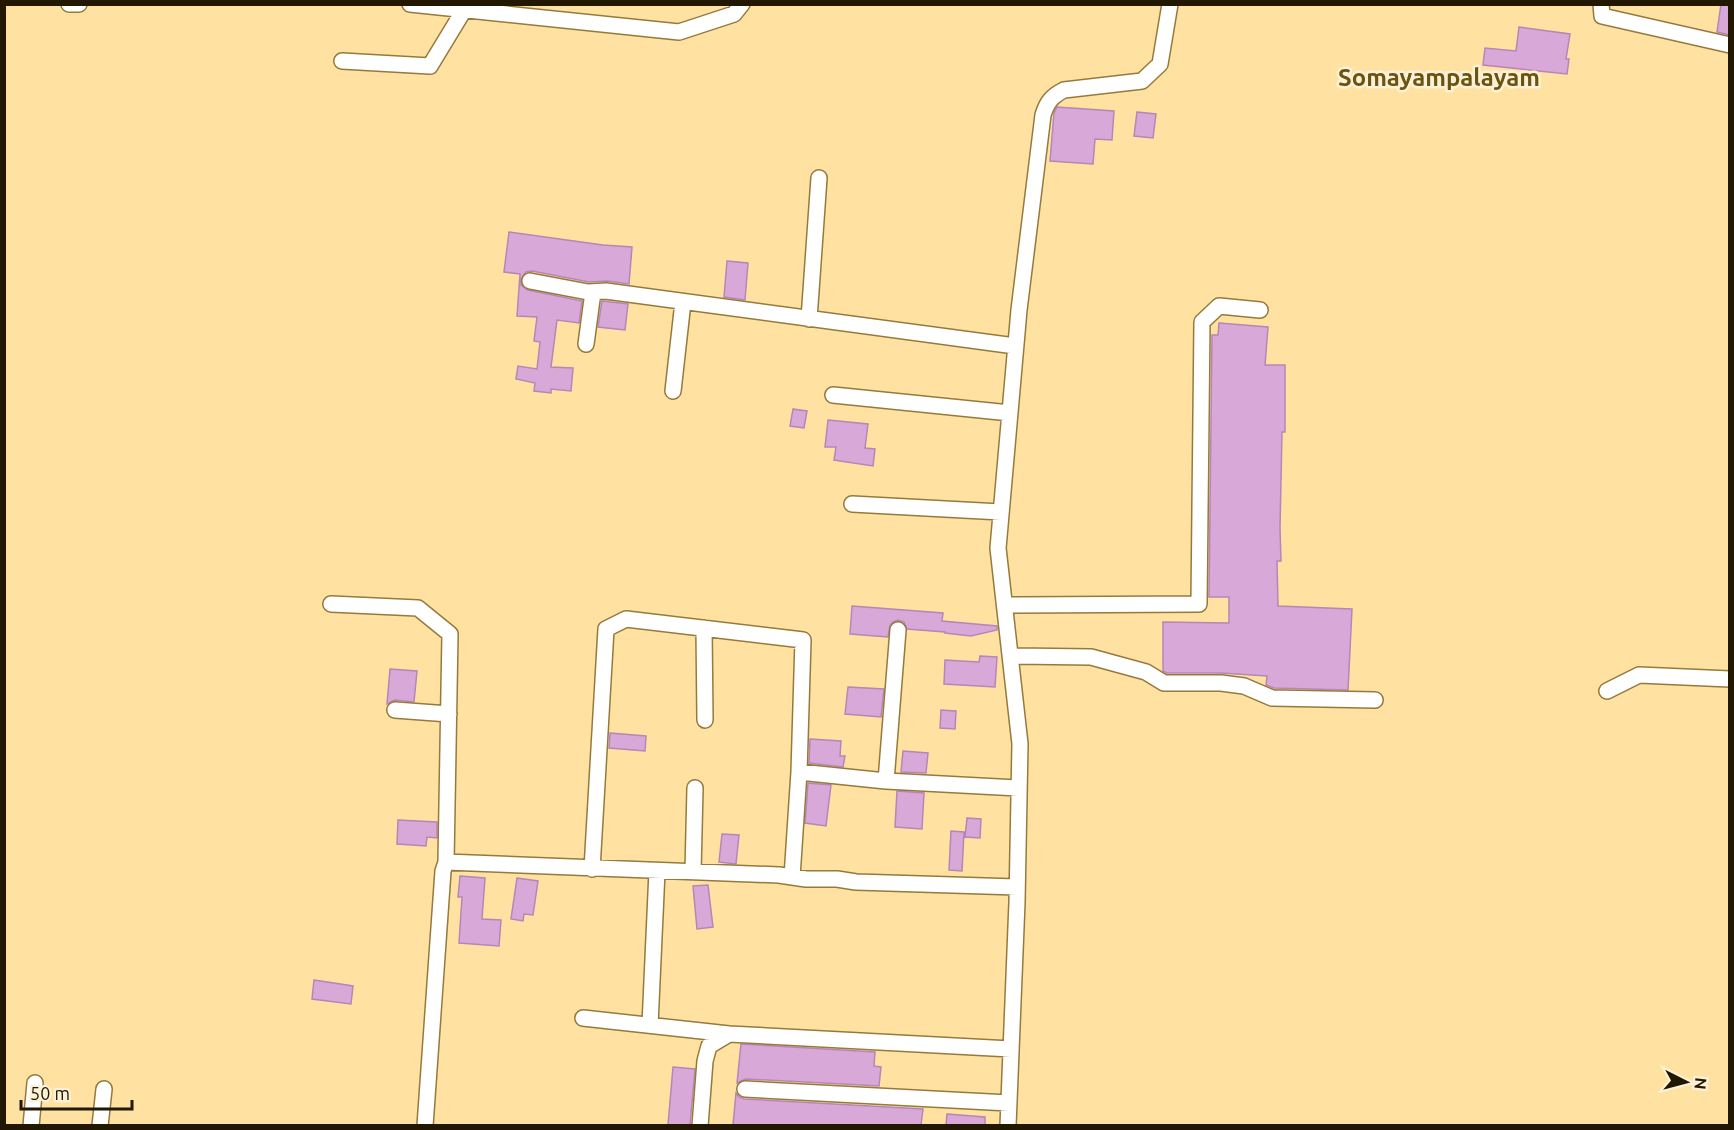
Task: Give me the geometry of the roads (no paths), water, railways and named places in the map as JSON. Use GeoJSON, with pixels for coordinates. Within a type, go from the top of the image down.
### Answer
{"type":"FeatureCollection","features":[{"type":"Feature","properties":{"kind":"street"},"geometry":{"type":"LineString","coordinates":[[69,4],[79,4]]}},
{"type":"Feature","properties":{"kind":"street"},"geometry":{"type":"LineString","coordinates":[[410,4],[679,32],[734,14],[742,4]]}},
{"type":"Feature","properties":{"kind":"street"},"geometry":{"type":"LineString","coordinates":[[1008,1125],[1020,744],[999,548],[1016,346],[1042,126],[1047,103],[1064,90],[1142,81],[1150,75],[1161,64],[1170,4]]}},
{"type":"Feature","properties":{"kind":"street"},"geometry":{"type":"LineString","coordinates":[[1601,4],[1602,16],[1730,45]]}},
{"type":"Feature","properties":{"kind":"street"},"geometry":{"type":"LineString","coordinates":[[342,61],[430,66],[464,10]]}},
{"type":"Feature","properties":{"kind":"street"},"geometry":{"type":"LineString","coordinates":[[809,319],[819,178]]}},
{"type":"Feature","properties":{"kind":"street"},"geometry":{"type":"LineString","coordinates":[[530,281],[593,292],[606,291],[1016,346]]}},
{"type":"Feature","properties":{"kind":"street"},"geometry":{"type":"LineString","coordinates":[[586,344],[593,292]]}},
{"type":"Feature","properties":{"kind":"street"},"geometry":{"type":"LineString","coordinates":[[673,392],[683,302]]}},
{"type":"Feature","properties":{"kind":"street"},"geometry":{"type":"LineString","coordinates":[[1005,605],[1199,604],[1202,322],[1219,306],[1260,310]]}},
{"type":"Feature","properties":{"kind":"street"},"geometry":{"type":"LineString","coordinates":[[833,395],[1010,413]]}},
{"type":"Feature","properties":{"kind":"street"},"geometry":{"type":"LineString","coordinates":[[852,504],[1001,512]]}},
{"type":"Feature","properties":{"kind":"street"},"geometry":{"type":"LineString","coordinates":[[331,604],[418,608],[450,634],[446,862],[443,871],[424,1125]]}},
{"type":"Feature","properties":{"kind":"street"},"geometry":{"type":"LineString","coordinates":[[592,868],[606,628],[626,619],[803,640],[799,772],[792,877]]}},
{"type":"Feature","properties":{"kind":"street"},"geometry":{"type":"LineString","coordinates":[[704,628],[705,720]]}},
{"type":"Feature","properties":{"kind":"street"},"geometry":{"type":"LineString","coordinates":[[886,781],[898,630]]}},
{"type":"Feature","properties":{"kind":"street"},"geometry":{"type":"LineString","coordinates":[[1010,656],[1090,657],[1146,672],[1164,683],[1221,683],[1244,686],[1272,698],[1375,700]]}},
{"type":"Feature","properties":{"kind":"street"},"geometry":{"type":"LineString","coordinates":[[1607,691],[1639,675],[1730,679]]}},
{"type":"Feature","properties":{"kind":"street"},"geometry":{"type":"LineString","coordinates":[[395,710],[449,714]]}},
{"type":"Feature","properties":{"kind":"street"},"geometry":{"type":"LineString","coordinates":[[799,772],[886,781],[1019,788]]}},
{"type":"Feature","properties":{"kind":"street"},"geometry":{"type":"LineString","coordinates":[[693,872],[695,788]]}},
{"type":"Feature","properties":{"kind":"street"},"geometry":{"type":"LineString","coordinates":[[446,862],[837,879],[856,882],[1017,887]]}},
{"type":"Feature","properties":{"kind":"street"},"geometry":{"type":"LineString","coordinates":[[650,1025],[657,871]]}},
{"type":"Feature","properties":{"kind":"street"},"geometry":{"type":"LineString","coordinates":[[583,1018],[729,1034],[1011,1049]]}},
{"type":"Feature","properties":{"kind":"street"},"geometry":{"type":"LineString","coordinates":[[700,1125],[705,1061],[709,1046],[729,1034]]}},
{"type":"Feature","properties":{"kind":"street"},"geometry":{"type":"LineString","coordinates":[[31,1125],[35,1083]]}},
{"type":"Feature","properties":{"kind":"street"},"geometry":{"type":"LineString","coordinates":[[100,1125],[104,1089]]}},
{"type":"Feature","properties":{"kind":"street"},"geometry":{"type":"LineString","coordinates":[[745,1089],[1009,1103]]}},
{"type":"Feature","properties":{"kind":"district","name":"Somayampalayam"},"geometry":{"type":"Point","coordinates":[1439,77]}}]}
